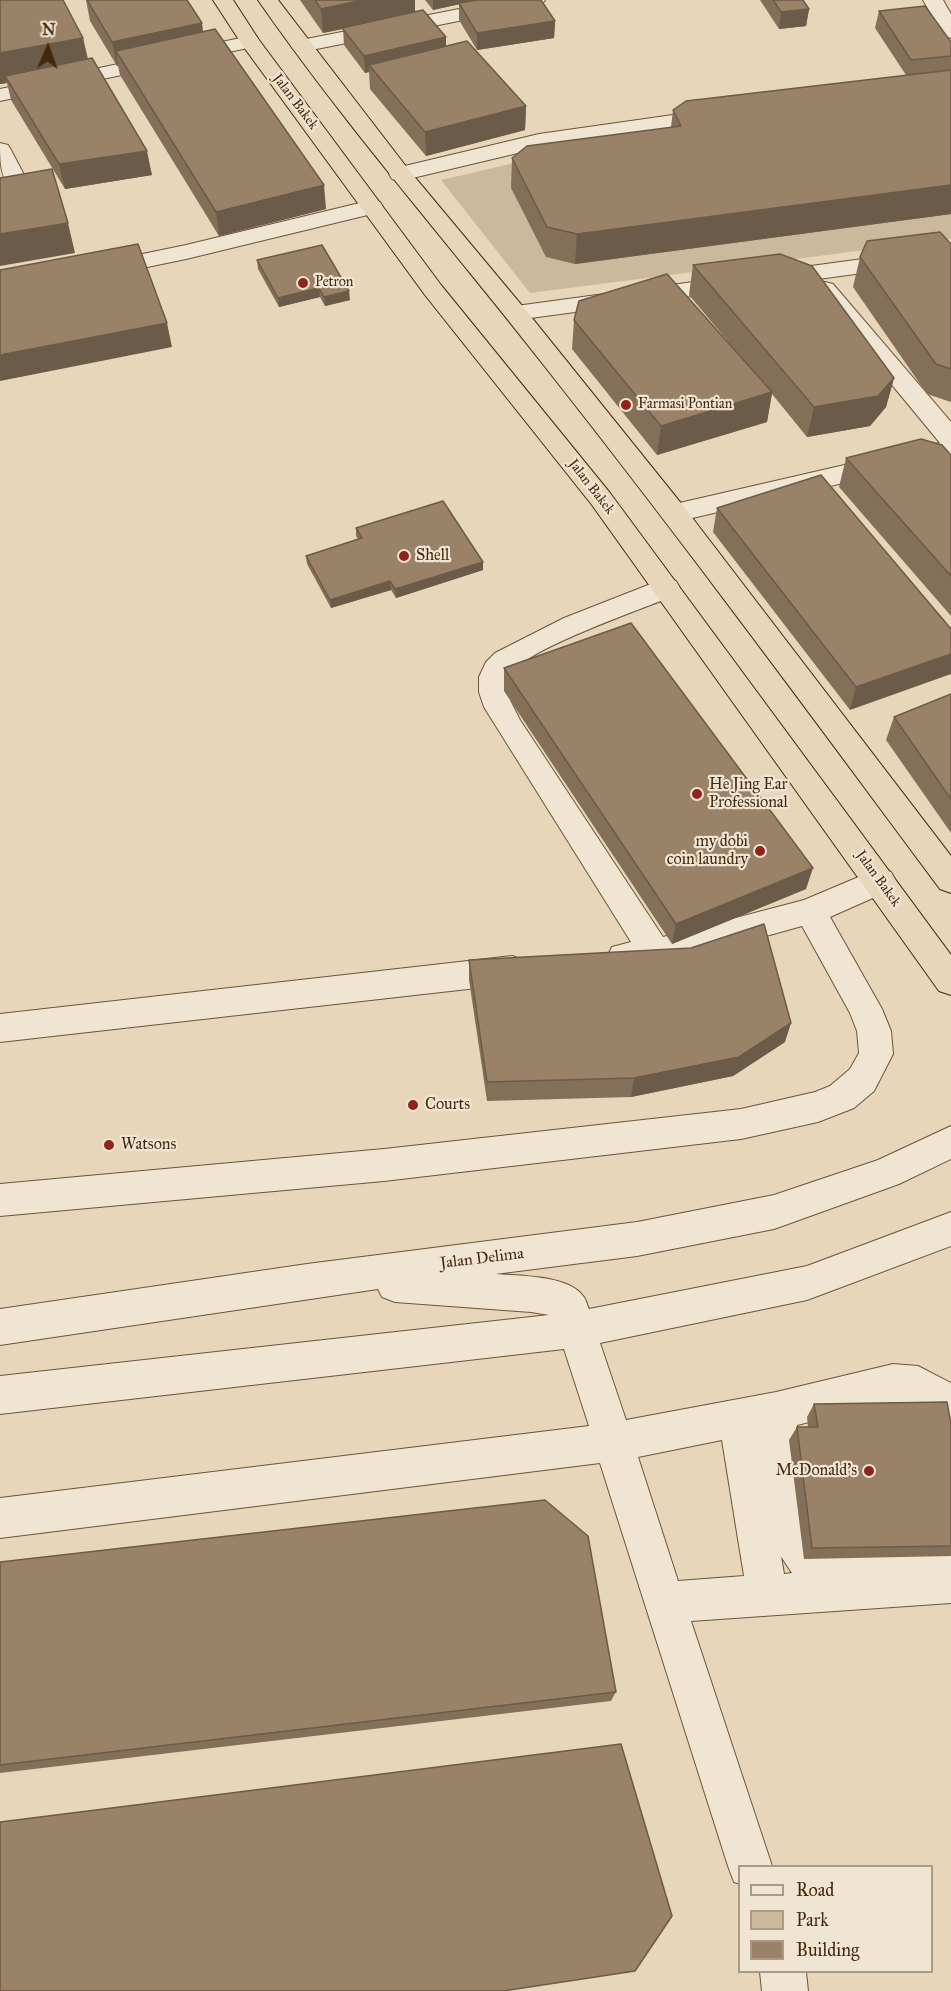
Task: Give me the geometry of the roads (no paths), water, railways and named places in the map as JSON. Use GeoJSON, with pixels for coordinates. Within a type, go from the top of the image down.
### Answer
{"type":"FeatureCollection","features":[{"type":"Feature","properties":{"kind":"highway","name":"Jalan Bakek"},"geometry":{"type":"LineString","coordinates":[[223,0],[250,42],[440,299],[601,499],[951,981]]}},
{"type":"Feature","properties":{"kind":"highway"},"geometry":{"type":"LineString","coordinates":[[268,0],[400,174],[516,313],[675,513],[951,880]]}},
{"type":"Feature","properties":{"kind":"street"},"geometry":{"type":"LineString","coordinates":[[420,0],[455,36]]}},
{"type":"Feature","properties":{"kind":"street"},"geometry":{"type":"LineString","coordinates":[[301,46],[535,0]]}},
{"type":"Feature","properties":{"kind":"street"},"geometry":{"type":"LineString","coordinates":[[933,0],[951,32]]}},
{"type":"Feature","properties":{"kind":"street"},"geometry":{"type":"LineString","coordinates":[[0,95],[250,42]]}},
{"type":"Feature","properties":{"kind":"street"},"geometry":{"type":"LineString","coordinates":[[400,174],[539,141],[739,112]]}},
{"type":"Feature","properties":{"kind":"street"},"geometry":{"type":"LineString","coordinates":[[525,123],[539,141]]}},
{"type":"Feature","properties":{"kind":"street"},"geometry":{"type":"LineString","coordinates":[[0,150],[22,192]]}},
{"type":"Feature","properties":{"kind":"street"},"geometry":{"type":"LineString","coordinates":[[82,274],[186,252],[372,207]]}},
{"type":"Feature","properties":{"kind":"street"},"geometry":{"type":"LineString","coordinates":[[516,313],[951,254]]}},
{"type":"Feature","properties":{"kind":"street"},"geometry":{"type":"LineString","coordinates":[[813,274],[951,439]]}},
{"type":"Feature","properties":{"kind":"street"},"geometry":{"type":"LineString","coordinates":[[675,513],[951,449]]}},
{"type":"Feature","properties":{"kind":"street"},"geometry":{"type":"LineString","coordinates":[[655,953],[510,728],[494,699],[491,685],[497,666],[519,649],[666,588]]}},
{"type":"Feature","properties":{"kind":"street"},"geometry":{"type":"LineString","coordinates":[[596,960],[655,953],[810,911],[880,881]]}},
{"type":"Feature","properties":{"kind":"street"},"geometry":{"type":"LineString","coordinates":[[0,1200],[408,1163],[741,1124],[818,1107],[842,1097],[862,1080],[876,1054],[874,1031],[865,1009],[810,911]]}},
{"type":"Feature","properties":{"kind":"street"},"geometry":{"type":"LineString","coordinates":[[0,1028],[537,967]]}},
{"type":"Feature","properties":{"kind":"street","name":"Jalan Delima"},"geometry":{"type":"LineString","coordinates":[[0,1327],[307,1281],[637,1239],[774,1212],[887,1173],[945,1139]]}},
{"type":"Feature","properties":{"kind":"street"},"geometry":{"type":"LineString","coordinates":[[0,1395],[576,1330],[807,1283],[951,1229]]}},
{"type":"Feature","properties":{"kind":"street"},"geometry":{"type":"LineString","coordinates":[[307,1281],[454,1288],[558,1299],[570,1308],[750,1865]]}},
{"type":"Feature","properties":{"kind":"street"},"geometry":{"type":"LineString","coordinates":[[0,1518],[613,1442],[757,1414],[893,1383],[918,1384],[939,1397],[951,1418]]}},
{"type":"Feature","properties":{"kind":"street"},"geometry":{"type":"LineString","coordinates":[[757,1414],[796,1544],[807,1560],[822,1565],[951,1558]]}},
{"type":"Feature","properties":{"kind":"street"},"geometry":{"type":"LineString","coordinates":[[757,1414],[767,1595]]}},
{"type":"Feature","properties":{"kind":"street"},"geometry":{"type":"LineString","coordinates":[[664,1602],[951,1582]]}},
{"type":"Feature","properties":{"kind":"street"},"geometry":{"type":"LineString","coordinates":[[783,1973],[785,1991]]}},
{"type":"Feature","properties":{"kind":"place","name":"Petron"},"geometry":{"type":"Point","coordinates":[303,283]}},
{"type":"Feature","properties":{"kind":"place","name":"Farmasi Pontian"},"geometry":{"type":"Point","coordinates":[626,405]}},
{"type":"Feature","properties":{"kind":"place","name":"Shell"},"geometry":{"type":"Point","coordinates":[404,556]}},
{"type":"Feature","properties":{"kind":"place","name":"He Jing Ear Professional"},"geometry":{"type":"Point","coordinates":[697,794]}},
{"type":"Feature","properties":{"kind":"place","name":"my dobi coin laundry"},"geometry":{"type":"Point","coordinates":[760,851]}},
{"type":"Feature","properties":{"kind":"place","name":"Courts"},"geometry":{"type":"Point","coordinates":[413,1105]}},
{"type":"Feature","properties":{"kind":"place","name":"Watsons"},"geometry":{"type":"Point","coordinates":[109,1145]}},
{"type":"Feature","properties":{"kind":"place","name":"McDonald's"},"geometry":{"type":"Point","coordinates":[869,1471]}}]}
